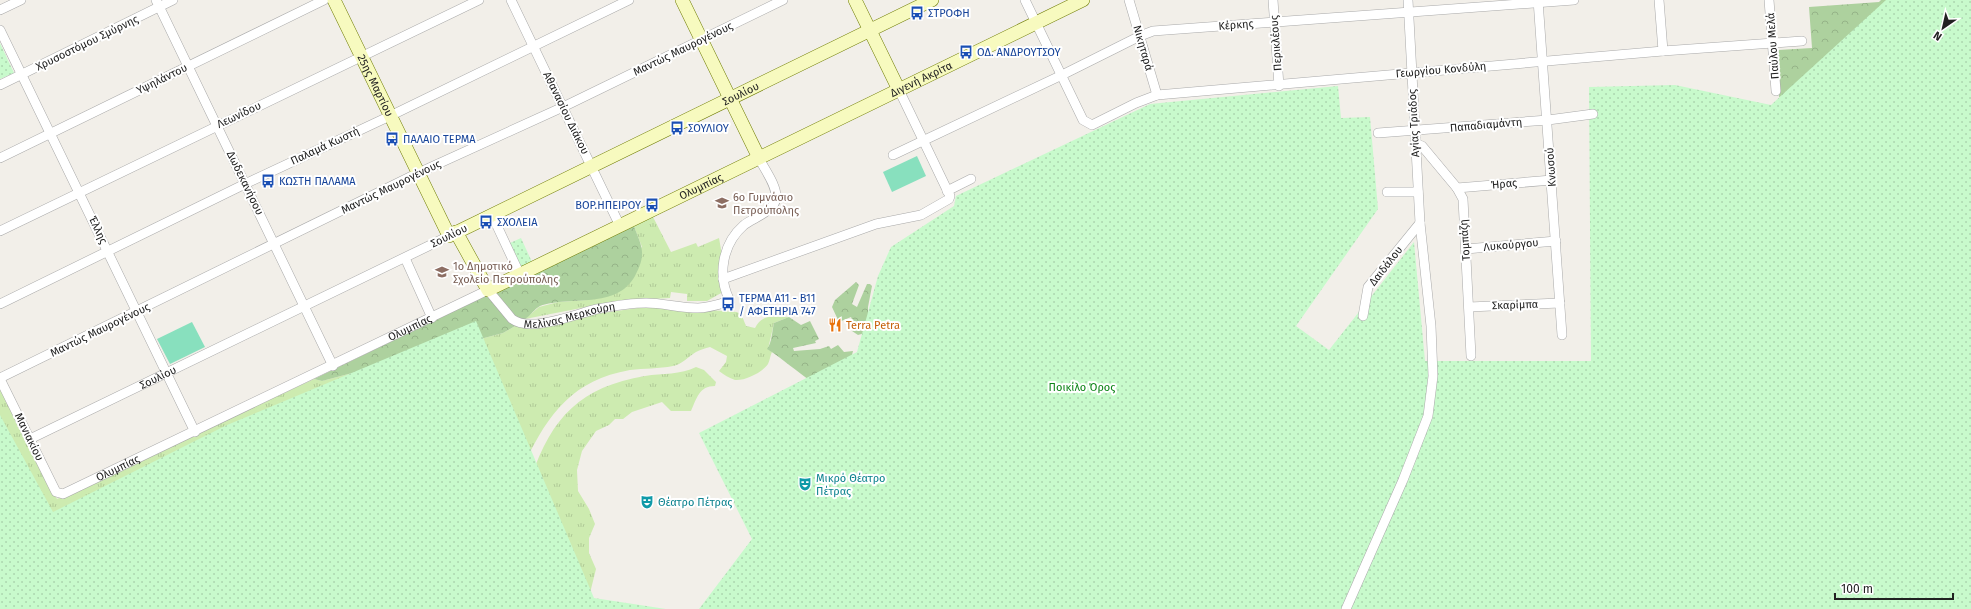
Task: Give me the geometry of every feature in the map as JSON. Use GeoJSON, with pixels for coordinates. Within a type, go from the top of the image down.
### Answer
{"type":"FeatureCollection","features":[{"type":"Feature","properties":{"kind":"street"},"geometry":{"type":"LineString","coordinates":[[0,10],[21,0]]}},
{"type":"Feature","properties":{"kind":"street","name":"Χρυσοστόμου Σμύρνης"},"geometry":{"type":"LineString","coordinates":[[0,85],[158,3],[173,0]]}},
{"type":"Feature","properties":{"kind":"street","name":"Υψηλάντου"},"geometry":{"type":"LineString","coordinates":[[0,158],[324,0]]}},
{"type":"Feature","properties":{"kind":"street","name":"25ης Μαρτίου"},"geometry":{"type":"LineString","coordinates":[[334,0],[418,173],[452,234]]}},
{"type":"Feature","properties":{"kind":"street","name":"Λεωνίδου"},"geometry":{"type":"LineString","coordinates":[[0,231],[478,0]]}},
{"type":"Feature","properties":{"kind":"street","name":"Αθανασίου Διάκου"},"geometry":{"type":"LineString","coordinates":[[511,0],[620,226]]}},
{"type":"Feature","properties":{"kind":"street","name":"Παλαμά Κωστή"},"geometry":{"type":"LineString","coordinates":[[0,304],[245,184],[390,116],[629,0]]}},
{"type":"Feature","properties":{"kind":"street"},"geometry":{"type":"LineString","coordinates":[[682,0],[773,186],[776,195],[775,202],[744,225],[732,239],[724,261],[723,280],[876,224],[921,215],[948,200],[948,193],[855,0]]}},
{"type":"Feature","properties":{"kind":"street","name":"Μαντώς Μαυρογένους"},"geometry":{"type":"LineString","coordinates":[[0,379],[275,245],[418,173],[563,107],[783,0]]}},
{"type":"Feature","properties":{"kind":"street","name":"Σουλίου"},"geometry":{"type":"LineString","coordinates":[[30,439],[592,167],[932,0]]}},
{"type":"Feature","properties":{"kind":"street"},"geometry":{"type":"LineString","coordinates":[[1025,0],[1062,75]]}},
{"type":"Feature","properties":{"kind":"street","name":"Διγενή Ακρίτα"},"geometry":{"type":"LineString","coordinates":[[759,158],[1083,0]]}},
{"type":"Feature","properties":{"kind":"street","name":"Νικηταρά"},"geometry":{"type":"LineString","coordinates":[[1129,0],[1157,96]]}},
{"type":"Feature","properties":{"kind":"street","name":"Περικλέους"},"geometry":{"type":"LineString","coordinates":[[1273,0],[1279,86]]}},
{"type":"Feature","properties":{"kind":"street","name":"Αγίας Τριάδος"},"geometry":{"type":"LineString","coordinates":[[1346,609],[1404,480],[1428,416],[1434,376],[1431,326],[1420,223],[1408,0]]}},
{"type":"Feature","properties":{"kind":"street","name":"Κέρκης"},"geometry":{"type":"LineString","coordinates":[[893,155],[923,142],[1140,36],[1153,32],[1538,1],[1574,0]]}},
{"type":"Feature","properties":{"kind":"street"},"geometry":{"type":"LineString","coordinates":[[1660,0],[1663,51]]}},
{"type":"Feature","properties":{"kind":"street","name":"Παύλου Μελά"},"geometry":{"type":"LineString","coordinates":[[1769,0],[1774,43],[1776,91]]}},
{"type":"Feature","properties":{"kind":"street","name":"Κνωσού"},"geometry":{"type":"LineString","coordinates":[[1538,1],[1548,120],[1562,335]]}},
{"type":"Feature","properties":{"kind":"street","name":"Δωδεκανήσου"},"geometry":{"type":"LineString","coordinates":[[158,3],[333,366]]}},
{"type":"Feature","properties":{"kind":"street","name":"Έλλης"},"geometry":{"type":"LineString","coordinates":[[0,30],[80,192],[195,432]]}},
{"type":"Feature","properties":{"kind":"street","name":"Γεωργίου Κονδύλη"},"geometry":{"type":"LineString","coordinates":[[1062,75],[1083,120],[1087,124],[1092,125],[1136,103],[1157,96],[1279,86],[1411,72],[1802,41]]}},
{"type":"Feature","properties":{"kind":"street","name":"Παπαδιαμάντη"},"geometry":{"type":"LineString","coordinates":[[1378,133],[1548,120],[1593,114]]}},
{"type":"Feature","properties":{"kind":"street","name":"Τομπάζη"},"geometry":{"type":"LineString","coordinates":[[1415,143],[1422,146],[1457,188],[1462,199],[1471,356]]}},
{"type":"Feature","properties":{"kind":"street","name":"Ολυμπίας"},"geometry":{"type":"LineString","coordinates":[[59,494],[66,493],[333,366],[759,158]]}},
{"type":"Feature","properties":{"kind":"street"},"geometry":{"type":"LineString","coordinates":[[948,193],[971,179]]}},
{"type":"Feature","properties":{"kind":"street","name":"Ήρας"},"geometry":{"type":"LineString","coordinates":[[1457,188],[1552,180]]}},
{"type":"Feature","properties":{"kind":"street"},"geometry":{"type":"LineString","coordinates":[[1386,192],[1418,192]]}},
{"type":"Feature","properties":{"kind":"street"},"geometry":{"type":"LineString","coordinates":[[492,215],[520,276]]}},
{"type":"Feature","properties":{"kind":"street","name":"Δαιδάλου"},"geometry":{"type":"LineString","coordinates":[[1363,316],[1368,287],[1420,223]]}},
{"type":"Feature","properties":{"kind":"street","name":"Μελίνας Μερκούρη"},"geometry":{"type":"LineString","coordinates":[[452,234],[488,290],[508,314],[517,322],[526,324],[556,320],[597,309],[640,303],[697,308],[710,307],[730,301],[723,280]]}},
{"type":"Feature","properties":{"kind":"street","name":"Λυκούργου"},"geometry":{"type":"LineString","coordinates":[[1466,249],[1556,242]]}},
{"type":"Feature","properties":{"kind":"street"},"geometry":{"type":"LineString","coordinates":[[404,258],[432,318]]}},
{"type":"Feature","properties":{"kind":"street","name":"Σκαρίμπα"},"geometry":{"type":"LineString","coordinates":[[1469,307],[1560,303]]}},
{"type":"Feature","properties":{"kind":"street","name":"Μανιακίου"},"geometry":{"type":"LineString","coordinates":[[0,379],[54,488],[59,494]]}},
{"type":"Feature","properties":{"kind":"green space"},"geometry":{"type":"Polygon","coordinates":[[[1881,0],[1898,0],[1791,96],[1779,97],[1777,50],[1812,48],[1809,7],[1879,2],[1881,0]]]}},
{"type":"Feature","properties":{"kind":"green space","name":"Ποικίλο Όρος"},"geometry":{"type":"Polygon","coordinates":[[[1886,0],[1971,0],[1971,609],[699,609],[752,539],[699,433],[857,352],[878,276],[891,247],[954,206],[956,196],[1150,104],[1338,86],[1341,118],[1370,117],[1378,209],[1296,326],[1329,350],[1414,242],[1425,361],[1591,361],[1589,87],[1675,85],[1771,105],[1886,0]]]}},
{"type":"Feature","properties":{"kind":"green space"},"geometry":{"type":"Polygon","coordinates":[[[0,43],[14,73],[0,79],[0,43]]]}},
{"type":"Feature","properties":{"kind":"green space"},"geometry":{"type":"Polygon","coordinates":[[[917,156],[926,176],[892,192],[883,172],[917,156]]]}},
{"type":"Feature","properties":{"kind":"green space"},"geometry":{"type":"Polygon","coordinates":[[[652,215],[671,252],[696,243],[698,247],[719,238],[722,255],[723,292],[707,301],[687,301],[687,294],[671,292],[670,298],[617,301],[525,319],[539,307],[558,302],[587,300],[642,247],[633,224],[652,215]]]}},
{"type":"Feature","properties":{"kind":"green space"},"geometry":{"type":"Polygon","coordinates":[[[633,224],[641,244],[641,261],[635,276],[627,287],[616,293],[605,298],[565,301],[540,306],[523,321],[503,333],[322,381],[314,379],[633,224]]]}},
{"type":"Feature","properties":{"kind":"green space"},"geometry":{"type":"Polygon","coordinates":[[[521,238],[532,262],[521,267],[510,243],[521,238]]]}},
{"type":"Feature","properties":{"kind":"green space"},"geometry":{"type":"Polygon","coordinates":[[[856,282],[859,285],[852,304],[857,307],[867,284],[872,286],[868,307],[868,332],[858,335],[852,331],[856,329],[851,317],[839,322],[832,307],[835,300],[856,282]]]}},
{"type":"Feature","properties":{"kind":"green space"},"geometry":{"type":"Polygon","coordinates":[[[652,306],[737,312],[742,316],[746,326],[755,328],[761,320],[765,318],[789,317],[774,323],[768,349],[772,352],[768,364],[758,373],[749,377],[735,380],[719,371],[726,362],[727,356],[710,347],[696,352],[676,365],[662,368],[630,370],[610,375],[593,382],[565,401],[544,428],[525,462],[0,587],[0,387],[57,499],[314,379],[322,381],[503,333],[517,325],[652,306]]]}},
{"type":"Feature","properties":{"kind":"green space"},"geometry":{"type":"Polygon","coordinates":[[[789,317],[801,325],[810,321],[819,339],[815,341],[816,343],[793,348],[794,351],[820,349],[829,346],[831,349],[838,345],[844,352],[853,351],[851,359],[812,382],[767,349],[771,340],[774,323],[789,317]]]}},
{"type":"Feature","properties":{"kind":"green space"},"geometry":{"type":"Polygon","coordinates":[[[476,321],[594,598],[666,609],[0,609],[0,415],[53,512],[227,425],[476,321]]]}},
{"type":"Feature","properties":{"kind":"green space"},"geometry":{"type":"Polygon","coordinates":[[[192,322],[205,347],[170,364],[157,339],[192,322]]]}},
{"type":"Feature","properties":{"kind":"green space"},"geometry":{"type":"Polygon","coordinates":[[[696,367],[704,370],[716,382],[715,386],[702,390],[691,411],[671,411],[662,402],[632,412],[623,419],[615,419],[609,425],[596,431],[582,451],[577,470],[578,491],[589,509],[595,524],[589,538],[589,553],[596,569],[586,609],[203,609],[531,478],[539,456],[559,421],[586,397],[603,388],[623,381],[645,376],[678,373],[696,367]]]}},
{"type":"Feature","properties":{"kind":"place","name":"ΣΤΡΟΦΗ"},"geometry":{"type":"Point","coordinates":[917,13]}},
{"type":"Feature","properties":{"kind":"place","name":"ΟΔ. ΑΝΔΡΟΥΤΣΟΥ"},"geometry":{"type":"Point","coordinates":[966,52]}},
{"type":"Feature","properties":{"kind":"place","name":"ΣΟΥΛΙΟΥ"},"geometry":{"type":"Point","coordinates":[677,128]}},
{"type":"Feature","properties":{"kind":"place","name":"ΠΑΛΑΙΟ ΤΕΡΜΑ"},"geometry":{"type":"Point","coordinates":[392,139]}},
{"type":"Feature","properties":{"kind":"place","name":"ΚΩΣΤΗ ΠΑΛΑΜΑ"},"geometry":{"type":"Point","coordinates":[268,181]}},
{"type":"Feature","properties":{"kind":"place","name":"6ο Γυμνάσιο Πετρούπολης"},"geometry":{"type":"Point","coordinates":[722,203]}},
{"type":"Feature","properties":{"kind":"place","name":"ΒΟΡ.ΗΠΕΙΡΟΥ"},"geometry":{"type":"Point","coordinates":[652,205]}},
{"type":"Feature","properties":{"kind":"place","name":"ΣΧΟΛΕΙΑ"},"geometry":{"type":"Point","coordinates":[486,222]}},
{"type":"Feature","properties":{"kind":"place","name":"1ο Δημοτικό Σχολείο Πετρούπολης"},"geometry":{"type":"Point","coordinates":[442,272]}},
{"type":"Feature","properties":{"kind":"place","name":"ΤΕΡΜΑ Α11 - Β11 / ΑΦΕΤΗΡΙΑ 747"},"geometry":{"type":"Point","coordinates":[728,304]}},
{"type":"Feature","properties":{"kind":"place","name":"Terra Petra"},"geometry":{"type":"Point","coordinates":[835,325]}},
{"type":"Feature","properties":{"kind":"place","name":"Μικρό Θέατρο Πέτρας"},"geometry":{"type":"Point","coordinates":[805,484]}},
{"type":"Feature","properties":{"kind":"place","name":"Θέατρο Πέτρας"},"geometry":{"type":"Point","coordinates":[647,502]}}]}
